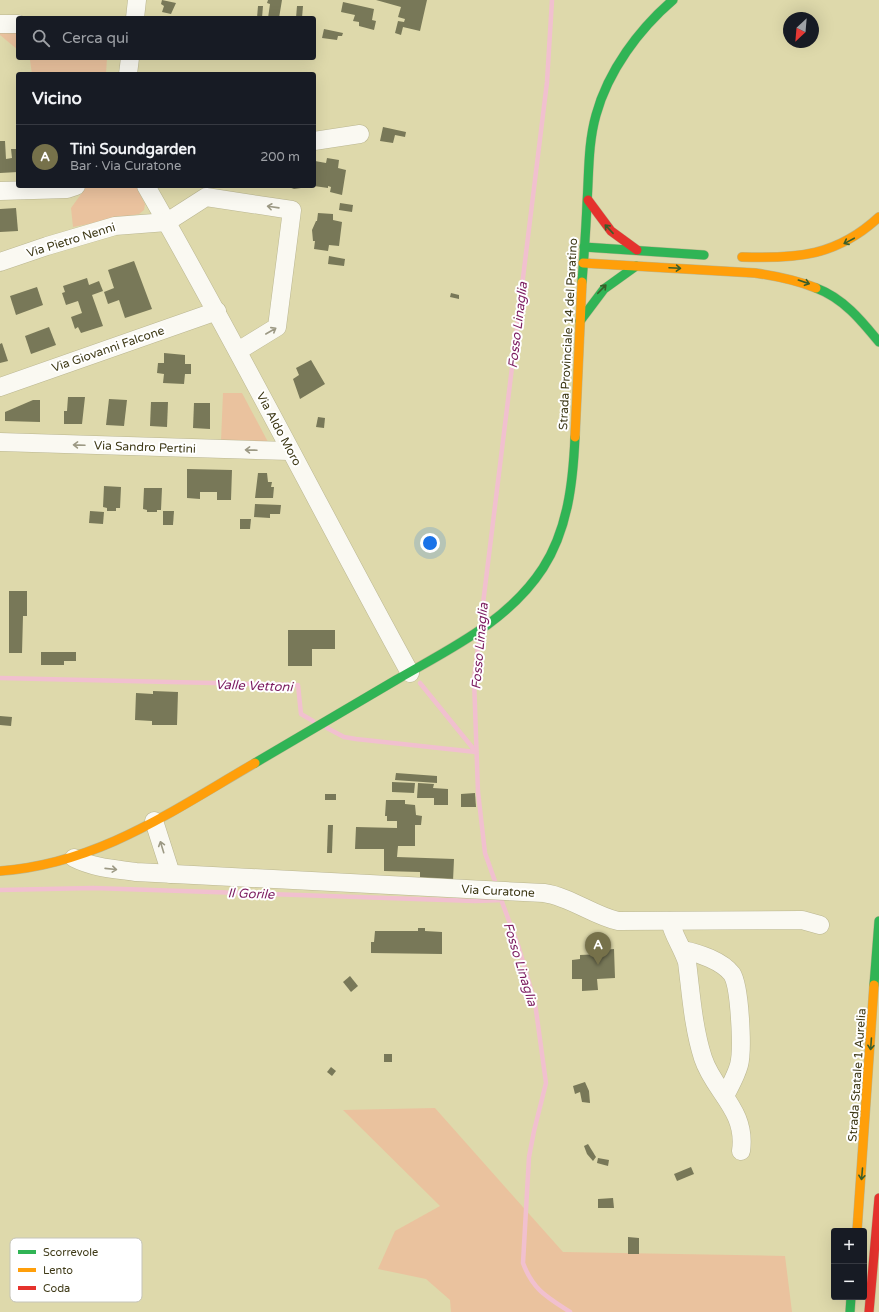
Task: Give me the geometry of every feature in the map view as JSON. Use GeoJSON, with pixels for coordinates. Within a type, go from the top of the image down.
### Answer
{"type":"FeatureCollection","features":[{"type":"Feature","properties":{"kind":"main road","name":"Strada Provinciale 14 del Paratino"},"geometry":{"type":"LineString","coordinates":[[0,871],[35,868],[74,858],[118,841],[453,648],[499,618],[525,593],[540,574],[561,530],[569,503],[573,478],[584,247],[593,131],[596,114],[610,80],[635,41],[673,0]]}},
{"type":"Feature","properties":{"kind":"main road"},"geometry":{"type":"LineString","coordinates":[[588,200],[610,231],[637,250]]}},
{"type":"Feature","properties":{"kind":"main road"},"geometry":{"type":"LineString","coordinates":[[729,256],[776,259],[822,252],[854,239],[879,217]]}},
{"type":"Feature","properties":{"kind":"main road"},"geometry":{"type":"LineString","coordinates":[[584,247],[714,255]]}},
{"type":"Feature","properties":{"kind":"main road"},"geometry":{"type":"LineString","coordinates":[[583,263],[767,274],[803,281],[826,292],[847,306],[879,342]]}},
{"type":"Feature","properties":{"kind":"main road"},"geometry":{"type":"LineString","coordinates":[[580,321],[593,300],[605,286],[618,276],[636,266]]}},
{"type":"Feature","properties":{"kind":"main road","name":"Strada Statale 1 Aurelia"},"geometry":{"type":"LineString","coordinates":[[857,1228],[879,921]]}},
{"type":"Feature","properties":{"kind":"main road"},"geometry":{"type":"LineString","coordinates":[[869,1312],[879,1198]]}},
{"type":"Feature","properties":{"kind":"main road"},"geometry":{"type":"LineString","coordinates":[[850,1312],[851,1300]]}},
{"type":"Feature","properties":{"kind":"street"},"geometry":{"type":"LineString","coordinates":[[135,16],[137,0]]}},
{"type":"Feature","properties":{"kind":"street"},"geometry":{"type":"LineString","coordinates":[[0,24],[16,24]]}},
{"type":"Feature","properties":{"kind":"street"},"geometry":{"type":"LineString","coordinates":[[128,72],[130,60]]}},
{"type":"Feature","properties":{"kind":"street"},"geometry":{"type":"LineString","coordinates":[[316,141],[360,134]]}},
{"type":"Feature","properties":{"kind":"street"},"geometry":{"type":"LineString","coordinates":[[0,191],[70,188]]}},
{"type":"Feature","properties":{"kind":"street","name":"Via Aldo Moro"},"geometry":{"type":"LineString","coordinates":[[147,188],[217,311],[290,451],[410,673]]}},
{"type":"Feature","properties":{"kind":"street"},"geometry":{"type":"LineString","coordinates":[[167,222],[206,197],[292,210],[277,327],[238,350]]}},
{"type":"Feature","properties":{"kind":"street","name":"Via Pietro Nenni"},"geometry":{"type":"LineString","coordinates":[[0,262],[47,246],[115,226],[167,222]]}},
{"type":"Feature","properties":{"kind":"street","name":"Via Giovanni Falcone"},"geometry":{"type":"LineString","coordinates":[[0,387],[217,311]]}},
{"type":"Feature","properties":{"kind":"street","name":"Via Sandro Pertini"},"geometry":{"type":"LineString","coordinates":[[0,442],[290,451]]}},
{"type":"Feature","properties":{"kind":"street"},"geometry":{"type":"LineString","coordinates":[[154,821],[171,874]]}},
{"type":"Feature","properties":{"kind":"street","name":"Via Curatone"},"geometry":{"type":"LineString","coordinates":[[74,858],[85,864],[100,868],[171,874],[553,894],[577,903],[602,916],[618,921],[802,920],[820,925]]}},
{"type":"Feature","properties":{"kind":"street"},"geometry":{"type":"LineString","coordinates":[[670,921],[672,929],[683,950],[686,962],[703,1059],[738,1118],[742,1129],[743,1140],[741,1151]]}},
{"type":"Feature","properties":{"kind":"street"},"geometry":{"type":"LineString","coordinates":[[683,950],[696,953],[728,970],[733,976],[737,987],[741,1050],[735,1076],[725,1096]]}},
{"type":"Feature","properties":{"kind":"shaded area"},"geometry":{"type":"Polygon","coordinates":[[[0,31],[16,31],[16,48],[0,35],[0,31]]]}},
{"type":"Feature","properties":{"kind":"shaded area"},"geometry":{"type":"Polygon","coordinates":[[[30,60],[107,60],[106,72],[32,72],[30,60]]]}},
{"type":"Feature","properties":{"kind":"shaded area"},"geometry":{"type":"Polygon","coordinates":[[[86,188],[137,188],[145,204],[144,210],[139,214],[73,227],[71,208],[86,188]]]}},
{"type":"Feature","properties":{"kind":"shaded area"},"geometry":{"type":"Polygon","coordinates":[[[223,393],[242,393],[268,442],[221,441],[223,393]]]}},
{"type":"Feature","properties":{"kind":"shaded area"},"geometry":{"type":"Polygon","coordinates":[[[435,1108],[563,1252],[785,1256],[792,1312],[451,1312],[450,1300],[426,1279],[378,1269],[395,1231],[440,1206],[343,1110],[435,1108]]]}},
{"type":"Feature","properties":{"kind":"building"},"geometry":{"type":"Polygon","coordinates":[[[162,0],[176,3],[171,14],[162,12],[164,6],[161,4],[162,0]]]}},
{"type":"Feature","properties":{"kind":"building"},"geometry":{"type":"Polygon","coordinates":[[[268,0],[282,0],[279,16],[268,16],[270,4],[267,3],[268,0]]]}},
{"type":"Feature","properties":{"kind":"building"},"geometry":{"type":"Polygon","coordinates":[[[376,0],[427,0],[420,31],[403,27],[401,35],[395,33],[398,21],[404,22],[405,19],[398,17],[401,7],[376,0]]]}},
{"type":"Feature","properties":{"kind":"building"},"geometry":{"type":"Polygon","coordinates":[[[343,2],[374,9],[372,20],[376,21],[374,30],[359,26],[359,22],[353,21],[355,15],[341,12],[343,2]]]}},
{"type":"Feature","properties":{"kind":"building"},"geometry":{"type":"Polygon","coordinates":[[[258,6],[263,6],[262,16],[257,16],[258,6]]]}},
{"type":"Feature","properties":{"kind":"building"},"geometry":{"type":"Polygon","coordinates":[[[297,6],[303,6],[302,16],[296,16],[297,6]]]}},
{"type":"Feature","properties":{"kind":"building"},"geometry":{"type":"Polygon","coordinates":[[[324,29],[343,33],[342,36],[338,36],[337,40],[322,38],[324,29]]]}},
{"type":"Feature","properties":{"kind":"building"},"geometry":{"type":"Polygon","coordinates":[[[383,127],[406,132],[405,137],[395,135],[393,143],[380,141],[383,127]]]}},
{"type":"Feature","properties":{"kind":"building"},"geometry":{"type":"Polygon","coordinates":[[[0,141],[5,141],[6,159],[12,158],[11,149],[16,149],[16,172],[0,173],[0,141]]]}},
{"type":"Feature","properties":{"kind":"building"},"geometry":{"type":"Polygon","coordinates":[[[327,158],[339,160],[338,168],[346,170],[342,195],[330,192],[331,187],[328,186],[328,188],[316,186],[316,161],[326,163],[327,158]]]}},
{"type":"Feature","properties":{"kind":"building"},"geometry":{"type":"Polygon","coordinates":[[[340,203],[353,205],[352,212],[339,210],[340,203]]]}},
{"type":"Feature","properties":{"kind":"building"},"geometry":{"type":"Polygon","coordinates":[[[16,208],[18,231],[0,232],[0,209],[16,208]]]}},
{"type":"Feature","properties":{"kind":"building"},"geometry":{"type":"Polygon","coordinates":[[[318,213],[333,214],[333,220],[342,222],[339,246],[329,245],[328,251],[314,249],[315,241],[313,241],[312,230],[317,221],[318,213]]]}},
{"type":"Feature","properties":{"kind":"building"},"geometry":{"type":"Polygon","coordinates":[[[329,256],[345,259],[344,266],[328,264],[329,256]]]}},
{"type":"Feature","properties":{"kind":"building"},"geometry":{"type":"Polygon","coordinates":[[[134,261],[152,309],[125,318],[119,300],[108,304],[104,292],[114,288],[108,270],[134,261]]]}},
{"type":"Feature","properties":{"kind":"building"},"geometry":{"type":"Polygon","coordinates":[[[87,278],[89,285],[99,281],[103,291],[92,295],[103,326],[81,333],[78,327],[75,329],[71,317],[82,313],[78,301],[66,305],[62,293],[65,292],[63,286],[87,278]]]}},
{"type":"Feature","properties":{"kind":"building"},"geometry":{"type":"Polygon","coordinates":[[[37,287],[43,305],[16,315],[10,296],[37,287]]]}},
{"type":"Feature","properties":{"kind":"building"},"geometry":{"type":"Polygon","coordinates":[[[451,293],[459,295],[459,299],[450,297],[451,293]]]}},
{"type":"Feature","properties":{"kind":"building"},"geometry":{"type":"Polygon","coordinates":[[[49,327],[56,345],[31,354],[25,336],[49,327]]]}},
{"type":"Feature","properties":{"kind":"building"},"geometry":{"type":"Polygon","coordinates":[[[2,343],[8,361],[0,363],[0,344],[2,343]]]}},
{"type":"Feature","properties":{"kind":"building"},"geometry":{"type":"Polygon","coordinates":[[[164,353],[185,355],[185,364],[191,364],[191,374],[185,374],[184,384],[163,383],[164,374],[157,373],[158,363],[164,363],[164,353]]]}},
{"type":"Feature","properties":{"kind":"building"},"geometry":{"type":"Polygon","coordinates":[[[311,360],[325,384],[300,399],[293,379],[299,375],[296,368],[311,360]]]}},
{"type":"Feature","properties":{"kind":"building"},"geometry":{"type":"Polygon","coordinates":[[[68,397],[85,397],[82,424],[64,424],[64,411],[67,411],[68,397]]]}},
{"type":"Feature","properties":{"kind":"building"},"geometry":{"type":"Polygon","coordinates":[[[109,399],[127,400],[124,426],[106,425],[109,399]]]}},
{"type":"Feature","properties":{"kind":"building"},"geometry":{"type":"Polygon","coordinates":[[[33,400],[40,400],[40,422],[5,421],[5,412],[33,400]]]}},
{"type":"Feature","properties":{"kind":"building"},"geometry":{"type":"Polygon","coordinates":[[[151,402],[168,402],[167,427],[150,426],[151,402]]]}},
{"type":"Feature","properties":{"kind":"building"},"geometry":{"type":"Polygon","coordinates":[[[194,403],[210,403],[210,429],[193,428],[194,403]]]}},
{"type":"Feature","properties":{"kind":"building"},"geometry":{"type":"Polygon","coordinates":[[[318,417],[325,418],[324,428],[316,427],[318,417]]]}},
{"type":"Feature","properties":{"kind":"building"},"geometry":{"type":"Polygon","coordinates":[[[187,469],[232,470],[231,500],[217,500],[217,492],[200,492],[200,499],[187,498],[187,469]]]}},
{"type":"Feature","properties":{"kind":"building"},"geometry":{"type":"Polygon","coordinates":[[[258,473],[267,473],[268,482],[272,482],[271,487],[274,487],[273,498],[255,498],[258,473]]]}},
{"type":"Feature","properties":{"kind":"building"},"geometry":{"type":"Polygon","coordinates":[[[104,486],[121,487],[120,508],[116,508],[116,511],[107,511],[107,508],[103,507],[104,486]]]}},
{"type":"Feature","properties":{"kind":"building"},"geometry":{"type":"Polygon","coordinates":[[[144,488],[162,488],[161,510],[157,510],[157,512],[147,512],[147,510],[143,509],[144,488]]]}},
{"type":"Feature","properties":{"kind":"building"},"geometry":{"type":"Polygon","coordinates":[[[255,504],[281,505],[280,514],[270,514],[270,518],[254,517],[255,504]]]}},
{"type":"Feature","properties":{"kind":"building"},"geometry":{"type":"Polygon","coordinates":[[[90,511],[104,512],[103,524],[89,523],[90,511]]]}},
{"type":"Feature","properties":{"kind":"building"},"geometry":{"type":"Polygon","coordinates":[[[163,511],[174,511],[173,525],[163,525],[163,511]]]}},
{"type":"Feature","properties":{"kind":"building"},"geometry":{"type":"Polygon","coordinates":[[[240,519],[251,519],[250,529],[240,529],[240,519]]]}},
{"type":"Feature","properties":{"kind":"building"},"geometry":{"type":"Polygon","coordinates":[[[9,591],[27,591],[27,616],[23,616],[22,653],[9,653],[9,591]]]}},
{"type":"Feature","properties":{"kind":"building"},"geometry":{"type":"Polygon","coordinates":[[[288,630],[335,630],[335,649],[312,649],[312,666],[288,666],[288,630]]]}},
{"type":"Feature","properties":{"kind":"building"},"geometry":{"type":"Polygon","coordinates":[[[41,652],[76,652],[76,661],[64,661],[64,665],[41,665],[41,652]]]}},
{"type":"Feature","properties":{"kind":"building"},"geometry":{"type":"Polygon","coordinates":[[[153,691],[178,692],[177,725],[152,725],[152,721],[135,720],[136,693],[153,694],[153,691]]]}},
{"type":"Feature","properties":{"kind":"building"},"geometry":{"type":"Polygon","coordinates":[[[0,716],[12,717],[11,726],[0,725],[0,716]]]}},
{"type":"Feature","properties":{"kind":"building"},"geometry":{"type":"Polygon","coordinates":[[[396,773],[437,776],[437,783],[395,780],[396,773]]]}},
{"type":"Feature","properties":{"kind":"building"},"geometry":{"type":"Polygon","coordinates":[[[392,782],[415,783],[414,793],[392,792],[392,782]]]}},
{"type":"Feature","properties":{"kind":"building"},"geometry":{"type":"Polygon","coordinates":[[[418,783],[434,784],[433,788],[448,789],[448,805],[434,805],[434,798],[417,798],[418,783]]]}},
{"type":"Feature","properties":{"kind":"building"},"geometry":{"type":"Polygon","coordinates":[[[475,793],[476,807],[461,807],[461,794],[475,793]]]}},
{"type":"Feature","properties":{"kind":"building"},"geometry":{"type":"Polygon","coordinates":[[[325,794],[336,794],[336,800],[325,800],[325,794]]]}},
{"type":"Feature","properties":{"kind":"building"},"geometry":{"type":"Polygon","coordinates":[[[386,800],[405,800],[405,804],[415,805],[416,815],[422,816],[421,825],[415,825],[415,846],[398,846],[397,857],[454,859],[453,881],[420,880],[420,872],[384,871],[384,849],[355,849],[356,827],[397,828],[397,821],[387,821],[387,816],[385,816],[386,800]]]}},
{"type":"Feature","properties":{"kind":"building"},"geometry":{"type":"Polygon","coordinates":[[[328,825],[333,825],[332,853],[327,853],[328,825]]]}},
{"type":"Feature","properties":{"kind":"building"},"geometry":{"type":"Polygon","coordinates":[[[418,928],[425,928],[425,931],[442,932],[442,954],[371,953],[371,942],[374,942],[375,931],[418,931],[418,928]]]}},
{"type":"Feature","properties":{"kind":"building"},"geometry":{"type":"Polygon","coordinates":[[[614,949],[615,978],[597,979],[598,990],[582,991],[582,979],[572,979],[572,960],[580,959],[580,955],[602,954],[602,950],[614,949]]]}},
{"type":"Feature","properties":{"kind":"building"},"geometry":{"type":"Polygon","coordinates":[[[350,976],[358,986],[351,992],[343,982],[350,976]]]}},
{"type":"Feature","properties":{"kind":"building"},"geometry":{"type":"Polygon","coordinates":[[[384,1054],[392,1054],[392,1062],[384,1062],[384,1054]]]}},
{"type":"Feature","properties":{"kind":"building"},"geometry":{"type":"Polygon","coordinates":[[[331,1067],[336,1071],[332,1076],[327,1072],[331,1067]]]}},
{"type":"Feature","properties":{"kind":"building"},"geometry":{"type":"Polygon","coordinates":[[[585,1082],[589,1091],[590,1103],[582,1102],[580,1092],[575,1094],[573,1086],[585,1082]]]}},
{"type":"Feature","properties":{"kind":"building"},"geometry":{"type":"Polygon","coordinates":[[[588,1144],[596,1157],[593,1161],[587,1154],[584,1146],[588,1144]]]}},
{"type":"Feature","properties":{"kind":"building"},"geometry":{"type":"Polygon","coordinates":[[[598,1158],[609,1160],[608,1166],[597,1163],[598,1158]]]}},
{"type":"Feature","properties":{"kind":"building"},"geometry":{"type":"Polygon","coordinates":[[[691,1167],[694,1174],[677,1181],[674,1174],[691,1167]]]}},
{"type":"Feature","properties":{"kind":"building"},"geometry":{"type":"Polygon","coordinates":[[[613,1198],[614,1208],[598,1208],[598,1199],[613,1198]]]}},
{"type":"Feature","properties":{"kind":"building"},"geometry":{"type":"Polygon","coordinates":[[[628,1237],[639,1238],[639,1254],[628,1254],[628,1237]]]}},
{"type":"Feature","properties":{"kind":"waterway","name":"Fosso Linaglia"},"geometry":{"type":"LineString","coordinates":[[481,620],[547,82],[552,0]]}},
{"type":"Feature","properties":{"kind":"waterway","name":"Fosso Linaglia"},"geometry":{"type":"LineString","coordinates":[[479,639],[474,679],[478,792],[485,853],[497,887]]}},
{"type":"Feature","properties":{"kind":"waterway","name":"Valle Vettoni"},"geometry":{"type":"LineString","coordinates":[[0,678],[298,685],[301,714],[313,721]]}},
{"type":"Feature","properties":{"kind":"waterway"},"geometry":{"type":"LineString","coordinates":[[420,683],[476,752]]}},
{"type":"Feature","properties":{"kind":"waterway","name":"Valle Vettoni"},"geometry":{"type":"LineString","coordinates":[[327,728],[344,737],[356,739],[476,752]]}},
{"type":"Feature","properties":{"kind":"waterway","name":"Il Gorile"},"geometry":{"type":"LineString","coordinates":[[0,890],[93,888],[475,901],[502,900]]}},
{"type":"Feature","properties":{"kind":"waterway","name":"Fosso Linaglia"},"geometry":{"type":"LineString","coordinates":[[499,894],[518,945],[535,1003],[546,1083],[529,1157],[523,1263],[531,1280],[536,1286],[548,1297],[570,1312]]}},
{"type":"Feature","properties":{"kind":"traffic: fast"},"geometry":{"type":"LineString","coordinates":[[582,282],[590,147],[593,126],[601,99],[608,83],[626,52],[648,24],[673,0]]}},
{"type":"Feature","properties":{"kind":"traffic: fast"},"geometry":{"type":"LineString","coordinates":[[584,247],[704,255]]}},
{"type":"Feature","properties":{"kind":"traffic: fast"},"geometry":{"type":"LineString","coordinates":[[580,321],[604,289],[636,266]]}},
{"type":"Feature","properties":{"kind":"traffic: fast"},"geometry":{"type":"LineString","coordinates":[[816,288],[826,292],[851,310],[879,342]]}},
{"type":"Feature","properties":{"kind":"traffic: fast"},"geometry":{"type":"LineString","coordinates":[[255,763],[457,645],[476,633],[513,604],[529,587],[543,568],[564,521],[571,488],[575,437]]}},
{"type":"Feature","properties":{"kind":"traffic: fast"},"geometry":{"type":"LineString","coordinates":[[874,985],[879,921]]}},
{"type":"Feature","properties":{"kind":"traffic: fast"},"geometry":{"type":"LineString","coordinates":[[850,1312],[851,1300]]}},
{"type":"Feature","properties":{"kind":"traffic: slow"},"geometry":{"type":"LineString","coordinates":[[742,257],[798,256],[815,252],[848,240],[879,217]]}},
{"type":"Feature","properties":{"kind":"traffic: slow"},"geometry":{"type":"LineString","coordinates":[[583,263],[755,273],[771,275],[816,288]]}},
{"type":"Feature","properties":{"kind":"traffic: slow"},"geometry":{"type":"LineString","coordinates":[[575,437],[582,282]]}},
{"type":"Feature","properties":{"kind":"traffic: slow"},"geometry":{"type":"LineString","coordinates":[[0,871],[36,866],[70,858],[102,846],[164,816],[255,763]]}},
{"type":"Feature","properties":{"kind":"traffic: slow"},"geometry":{"type":"LineString","coordinates":[[857,1228],[874,985]]}},
{"type":"Feature","properties":{"kind":"traffic: jam"},"geometry":{"type":"LineString","coordinates":[[588,200],[611,231],[637,250]]}},
{"type":"Feature","properties":{"kind":"traffic: jam"},"geometry":{"type":"LineString","coordinates":[[869,1312],[879,1198]]}},
{"type":"Feature","properties":{"kind":"place","name":"Tinì Soundgarden"},"geometry":{"type":"Point","coordinates":[598,965]}}]}
